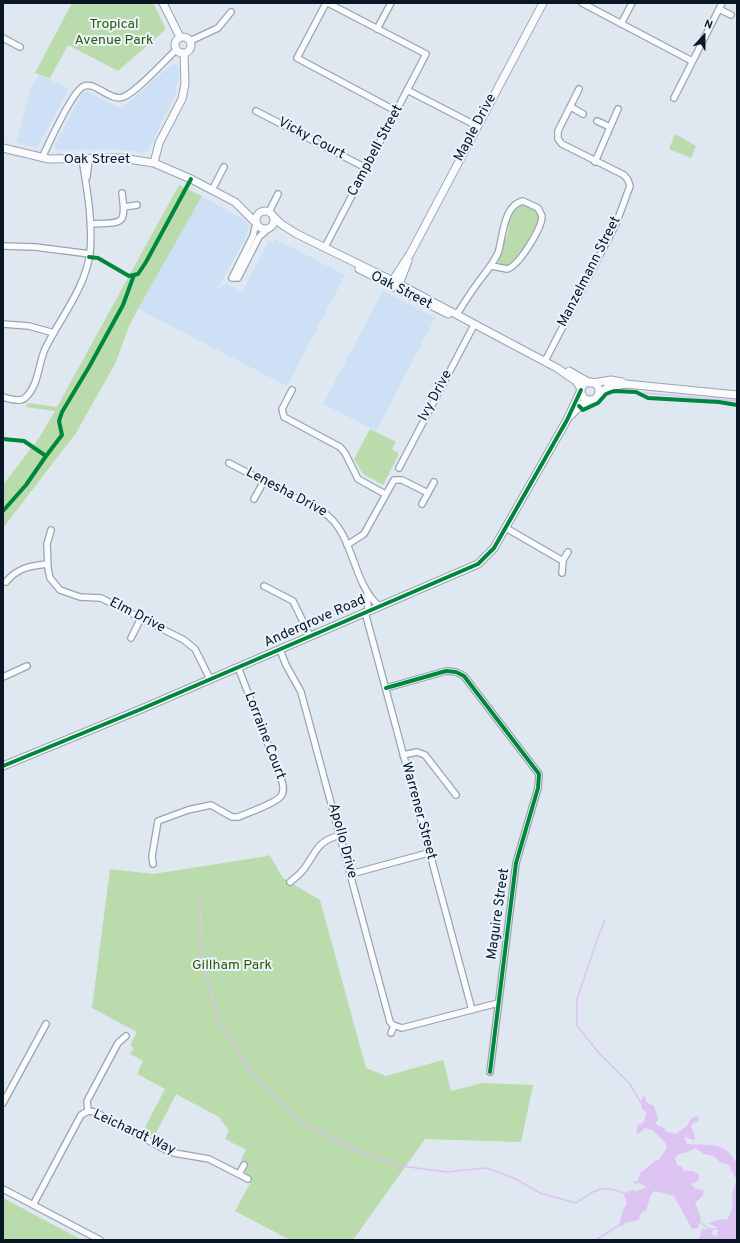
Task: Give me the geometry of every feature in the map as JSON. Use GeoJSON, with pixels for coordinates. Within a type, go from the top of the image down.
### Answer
{"type":"FeatureCollection","features":[{"type":"Feature","properties":{"kind":"street"},"geometry":{"type":"LineString","coordinates":[[163,3],[180,37]]}},
{"type":"Feature","properties":{"kind":"street"},"geometry":{"type":"LineString","coordinates":[[391,3],[377,29],[327,3],[297,58],[396,111]]}},
{"type":"Feature","properties":{"kind":"street","name":"Maple Drive"},"geometry":{"type":"LineString","coordinates":[[395,284],[542,3]]}},
{"type":"Feature","properties":{"kind":"street"},"geometry":{"type":"LineString","coordinates":[[582,3],[692,61]]}},
{"type":"Feature","properties":{"kind":"street"},"geometry":{"type":"LineString","coordinates":[[621,24],[632,3]]}},
{"type":"Feature","properties":{"kind":"street"},"geometry":{"type":"LineString","coordinates":[[674,98],[722,3]]}},
{"type":"Feature","properties":{"kind":"street"},"geometry":{"type":"LineString","coordinates":[[719,9],[731,15]]}},
{"type":"Feature","properties":{"kind":"street"},"geometry":{"type":"LineString","coordinates":[[190,41],[218,28],[231,12]]}},
{"type":"Feature","properties":{"kind":"street","name":"Campbell Street"},"geometry":{"type":"LineString","coordinates":[[325,247],[426,54],[377,29]]}},
{"type":"Feature","properties":{"kind":"street"},"geometry":{"type":"LineString","coordinates":[[176,50],[175,42],[180,37],[186,37],[190,41],[191,48],[184,54]]}},
{"type":"Feature","properties":{"kind":"street"},"geometry":{"type":"LineString","coordinates":[[3,38],[20,47]]}},
{"type":"Feature","properties":{"kind":"street"},"geometry":{"type":"LineString","coordinates":[[176,50],[184,54]]}},
{"type":"Feature","properties":{"kind":"street"},"geometry":{"type":"LineString","coordinates":[[42,158],[71,102],[81,87],[86,85],[92,86],[116,97],[122,98],[136,88],[176,50]]}},
{"type":"Feature","properties":{"kind":"street"},"geometry":{"type":"LineString","coordinates":[[154,163],[159,143],[182,99],[185,84],[184,54]]}},
{"type":"Feature","properties":{"kind":"street"},"geometry":{"type":"LineString","coordinates":[[579,89],[557,132],[558,139],[562,144],[595,162],[618,109]]}},
{"type":"Feature","properties":{"kind":"street"},"geometry":{"type":"LineString","coordinates":[[408,90],[477,126]]}},
{"type":"Feature","properties":{"kind":"street"},"geometry":{"type":"LineString","coordinates":[[571,107],[583,114]]}},
{"type":"Feature","properties":{"kind":"street","name":"Vicky Court"},"geometry":{"type":"LineString","coordinates":[[256,111],[366,168]]}},
{"type":"Feature","properties":{"kind":"street"},"geometry":{"type":"LineString","coordinates":[[597,121],[610,127]]}},
{"type":"Feature","properties":{"kind":"street","name":"Oak Street"},"geometry":{"type":"LineString","coordinates":[[3,148],[42,158],[121,158],[154,163],[231,200],[269,214],[297,234]]}},
{"type":"Feature","properties":{"kind":"street"},"geometry":{"type":"LineString","coordinates":[[3,397],[19,400],[25,399],[36,381],[45,349],[81,282],[90,254],[90,224],[85,159]]}},
{"type":"Feature","properties":{"kind":"street","name":"Manzelmann Street"},"geometry":{"type":"LineString","coordinates":[[545,361],[616,224],[629,189],[629,181],[624,175],[595,162]]}},
{"type":"Feature","properties":{"kind":"street"},"geometry":{"type":"LineString","coordinates":[[212,190],[224,167]]}},
{"type":"Feature","properties":{"kind":"street"},"geometry":{"type":"LineString","coordinates":[[90,224],[120,221],[124,215],[122,193]]}},
{"type":"Feature","properties":{"kind":"street"},"geometry":{"type":"LineString","coordinates":[[269,214],[278,194]]}},
{"type":"Feature","properties":{"kind":"street","name":"Oak Street"},"geometry":{"type":"LineString","coordinates":[[231,200],[242,207],[256,222]]}},
{"type":"Feature","properties":{"kind":"street"},"geometry":{"type":"LineString","coordinates":[[456,316],[492,266],[499,250],[506,222],[513,208],[518,202],[524,201],[538,208],[542,214],[540,224],[516,263],[507,269],[492,266]]}},
{"type":"Feature","properties":{"kind":"street"},"geometry":{"type":"LineString","coordinates":[[124,207],[137,205]]}},
{"type":"Feature","properties":{"kind":"street"},"geometry":{"type":"LineString","coordinates":[[269,214],[274,223],[259,237],[235,278],[253,236],[257,215],[269,214]]}},
{"type":"Feature","properties":{"kind":"street"},"geometry":{"type":"LineString","coordinates":[[256,222],[261,229],[268,229]]}},
{"type":"Feature","properties":{"kind":"street","name":"Oak Street"},"geometry":{"type":"LineString","coordinates":[[268,229],[288,230],[325,247],[545,361],[577,382],[581,390]]}},
{"type":"Feature","properties":{"kind":"street"},"geometry":{"type":"LineString","coordinates":[[3,246],[35,247],[90,254]]}},
{"type":"Feature","properties":{"kind":"street"},"geometry":{"type":"LineString","coordinates":[[3,324],[29,326],[54,333]]}},
{"type":"Feature","properties":{"kind":"street","name":"Ivy Drive"},"geometry":{"type":"LineString","coordinates":[[400,468],[474,324]]}},
{"type":"Feature","properties":{"kind":"street","name":"Oak Street"},"geometry":{"type":"LineString","coordinates":[[557,368],[591,383]]}},
{"type":"Feature","properties":{"kind":"street"},"geometry":{"type":"LineString","coordinates":[[628,384],[610,386],[592,400],[585,398],[581,390],[584,385],[611,380],[628,384],[737,395]]}},
{"type":"Feature","properties":{"kind":"street"},"geometry":{"type":"LineString","coordinates":[[591,383],[598,387],[598,395]]}},
{"type":"Feature","properties":{"kind":"street"},"geometry":{"type":"LineString","coordinates":[[292,390],[282,408],[284,417],[340,447],[345,452],[358,479],[385,494]]}},
{"type":"Feature","properties":{"kind":"street","name":"Andergrove Road"},"geometry":{"type":"LineString","coordinates":[[3,766],[280,650],[366,611],[478,564],[491,552],[506,528],[567,420],[581,390]]}},
{"type":"Feature","properties":{"kind":"street","name":"Andergrove Road"},"geometry":{"type":"LineString","coordinates":[[567,420],[581,405],[592,400]]}},
{"type":"Feature","properties":{"kind":"street","name":"Lenesha Drive"},"geometry":{"type":"LineString","coordinates":[[229,463],[328,515],[338,526],[367,593],[379,606]]}},
{"type":"Feature","properties":{"kind":"street"},"geometry":{"type":"LineString","coordinates":[[347,545],[364,534],[392,482],[399,479],[428,493]]}},
{"type":"Feature","properties":{"kind":"street"},"geometry":{"type":"LineString","coordinates":[[254,500],[264,481]]}},
{"type":"Feature","properties":{"kind":"street"},"geometry":{"type":"LineString","coordinates":[[422,504],[434,482]]}},
{"type":"Feature","properties":{"kind":"street"},"geometry":{"type":"LineString","coordinates":[[506,528],[563,561]]}},
{"type":"Feature","properties":{"kind":"street","name":"Elm Drive"},"geometry":{"type":"LineString","coordinates":[[51,530],[47,542],[47,564],[50,578],[60,590],[80,597],[101,598],[184,640],[195,649],[210,679]]}},
{"type":"Feature","properties":{"kind":"street"},"geometry":{"type":"LineString","coordinates":[[562,573],[563,561],[568,552]]}},
{"type":"Feature","properties":{"kind":"street"},"geometry":{"type":"LineString","coordinates":[[6,582],[18,570],[26,567],[47,564]]}},
{"type":"Feature","properties":{"kind":"street"},"geometry":{"type":"LineString","coordinates":[[264,586],[293,601],[310,636]]}},
{"type":"Feature","properties":{"kind":"street","name":"Lenesha Drive"},"geometry":{"type":"LineString","coordinates":[[366,611],[367,593]]}},
{"type":"Feature","properties":{"kind":"street","name":"Warrener Street"},"geometry":{"type":"LineString","coordinates":[[366,611],[428,853],[472,1010]]}},
{"type":"Feature","properties":{"kind":"street"},"geometry":{"type":"LineString","coordinates":[[131,638],[141,618]]}},
{"type":"Feature","properties":{"kind":"street","name":"Apollo Drive"},"geometry":{"type":"LineString","coordinates":[[280,650],[286,665],[301,692],[387,1013],[390,1022],[394,1026]]}},
{"type":"Feature","properties":{"kind":"street"},"geometry":{"type":"LineString","coordinates":[[3,677],[27,666]]}},
{"type":"Feature","properties":{"kind":"street","name":"Lorraine Court"},"geometry":{"type":"LineString","coordinates":[[153,864],[152,856],[158,821],[188,810],[210,805],[217,807],[232,817],[238,817],[281,796],[284,786],[238,667]]}},
{"type":"Feature","properties":{"kind":"street","name":"Maguire Street"},"geometry":{"type":"LineString","coordinates":[[386,688],[446,671],[460,673],[464,676],[539,774],[538,788],[516,863],[498,1003],[493,1062],[490,1072]]}},
{"type":"Feature","properties":{"kind":"street"},"geometry":{"type":"LineString","coordinates":[[403,755],[417,752],[425,755],[456,795]]}},
{"type":"Feature","properties":{"kind":"street"},"geometry":{"type":"LineString","coordinates":[[290,882],[304,869],[320,844],[328,838],[340,835]]}},
{"type":"Feature","properties":{"kind":"street"},"geometry":{"type":"LineString","coordinates":[[351,874],[428,853]]}},
{"type":"Feature","properties":{"kind":"street"},"geometry":{"type":"LineString","coordinates":[[390,1033],[394,1026],[402,1028],[498,1003]]}},
{"type":"Feature","properties":{"kind":"street"},"geometry":{"type":"LineString","coordinates":[[3,1101],[46,1024]]}},
{"type":"Feature","properties":{"kind":"street"},"geometry":{"type":"LineString","coordinates":[[88,1111],[87,1101],[118,1043],[126,1036]]}},
{"type":"Feature","properties":{"kind":"street","name":"Leichardt Way"},"geometry":{"type":"LineString","coordinates":[[33,1205],[81,1115],[88,1111],[95,1112],[174,1153],[209,1159],[248,1179]]}},
{"type":"Feature","properties":{"kind":"street"},"geometry":{"type":"LineString","coordinates":[[239,1174],[244,1165]]}},
{"type":"Feature","properties":{"kind":"street"},"geometry":{"type":"LineString","coordinates":[[3,1189],[100,1240]]}},
{"type":"Feature","properties":{"kind":"shaded area"},"geometry":{"type":"Polygon","coordinates":[[[175,64],[179,67],[179,76],[175,95],[148,151],[143,152],[114,149],[57,150],[54,146],[82,94],[87,91],[121,109],[171,65],[175,64]]]}},
{"type":"Feature","properties":{"kind":"shaded area"},"geometry":{"type":"Polygon","coordinates":[[[39,74],[69,89],[37,148],[16,142],[31,88],[39,74]]]}},
{"type":"Feature","properties":{"kind":"shaded area"},"geometry":{"type":"Polygon","coordinates":[[[202,196],[246,221],[249,226],[245,239],[217,290],[226,283],[242,292],[269,241],[273,243],[275,239],[345,275],[287,386],[138,309],[202,196]]]}},
{"type":"Feature","properties":{"kind":"shaded area"},"geometry":{"type":"Polygon","coordinates":[[[383,291],[435,318],[376,431],[323,404],[383,291]]]}},
{"type":"Feature","properties":{"kind":"shaded area"},"geometry":{"type":"Polygon","coordinates":[[[644,1095],[646,1102],[654,1106],[658,1118],[656,1123],[657,1125],[664,1128],[666,1132],[676,1134],[688,1125],[690,1120],[696,1116],[699,1120],[692,1124],[691,1127],[695,1138],[694,1140],[685,1137],[687,1144],[713,1145],[725,1149],[734,1160],[737,1161],[737,1181],[729,1165],[720,1162],[713,1156],[704,1154],[695,1148],[679,1154],[675,1158],[677,1165],[682,1167],[684,1171],[693,1171],[699,1175],[698,1181],[691,1184],[696,1189],[703,1190],[702,1197],[695,1202],[701,1218],[698,1228],[692,1229],[674,1196],[655,1191],[651,1194],[646,1211],[642,1212],[638,1220],[625,1223],[623,1226],[619,1226],[623,1210],[627,1203],[624,1195],[625,1193],[632,1190],[636,1191],[645,1188],[646,1186],[638,1183],[634,1184],[635,1181],[638,1181],[640,1173],[654,1161],[660,1159],[667,1147],[665,1142],[653,1130],[645,1128],[639,1133],[636,1133],[638,1125],[643,1123],[647,1113],[642,1109],[641,1101],[644,1095]]]}},
{"type":"Feature","properties":{"kind":"shaded area"},"geometry":{"type":"Polygon","coordinates":[[[737,1181],[737,1240],[699,1239],[702,1229],[713,1230],[712,1234],[715,1236],[717,1235],[718,1228],[708,1223],[723,1219],[726,1220],[730,1215],[733,1206],[734,1187],[737,1181]]]}},
{"type":"Feature","properties":{"kind":"green space","name":"Tropical Avenue Park"},"geometry":{"type":"Polygon","coordinates":[[[72,3],[153,3],[166,29],[118,71],[68,45],[50,78],[35,73],[72,3]]]}},
{"type":"Feature","properties":{"kind":"green space"},"geometry":{"type":"Polygon","coordinates":[[[675,134],[696,146],[691,158],[669,149],[675,134]]]}},
{"type":"Feature","properties":{"kind":"green space"},"geometry":{"type":"Polygon","coordinates":[[[179,185],[202,196],[138,309],[129,326],[116,362],[76,433],[3,528],[3,485],[39,438],[55,411],[26,407],[28,403],[57,407],[179,185]]]}},
{"type":"Feature","properties":{"kind":"green space"},"geometry":{"type":"Polygon","coordinates":[[[523,204],[537,211],[539,217],[537,224],[522,251],[520,251],[513,263],[506,267],[501,266],[498,259],[504,239],[507,237],[508,225],[515,210],[523,204]]]}},
{"type":"Feature","properties":{"kind":"green space"},"geometry":{"type":"Polygon","coordinates":[[[370,429],[396,442],[392,449],[399,454],[383,485],[363,474],[354,459],[370,429]]]}},
{"type":"Feature","properties":{"kind":"green space","name":"Gillham Park"},"geometry":{"type":"Polygon","coordinates":[[[269,854],[283,878],[320,900],[366,1068],[386,1076],[443,1060],[451,1091],[482,1083],[533,1085],[521,1142],[425,1139],[353,1240],[290,1240],[235,1211],[253,1178],[246,1174],[245,1171],[249,1164],[241,1160],[246,1150],[225,1139],[229,1131],[219,1117],[176,1094],[154,1137],[143,1131],[165,1089],[137,1074],[143,1061],[130,1054],[134,1048],[130,1045],[137,1032],[92,1008],[110,869],[153,874],[268,856],[269,854]]]}},
{"type":"Feature","properties":{"kind":"green space"},"geometry":{"type":"Polygon","coordinates":[[[3,1198],[82,1240],[3,1240],[3,1198]]]}},
{"type":"Feature","properties":{"kind":"waterway"},"geometry":{"type":"LineString","coordinates":[[644,393],[737,401]]}},
{"type":"Feature","properties":{"kind":"waterway"},"geometry":{"type":"LineString","coordinates":[[200,895],[202,959],[219,1021],[253,1075],[301,1122],[352,1149],[401,1166],[447,1172],[486,1168],[514,1178],[540,1193],[576,1203],[593,1192],[604,1189],[616,1190],[624,1193],[628,1203]]}},
{"type":"Feature","properties":{"kind":"waterway"},"geometry":{"type":"LineString","coordinates":[[605,920],[577,999],[577,1026],[599,1053],[630,1084],[641,1103]]}},
{"type":"Feature","properties":{"kind":"waterway"},"geometry":{"type":"LineString","coordinates":[[699,1221],[709,1229],[718,1229]]}},
{"type":"Feature","properties":{"kind":"waterway"},"geometry":{"type":"LineString","coordinates":[[596,1240],[621,1224]]}},
{"type":"Feature","properties":{"kind":"cycle path"},"geometry":{"type":"LineString","coordinates":[[89,257],[98,258],[129,276],[138,274],[191,179]]}},
{"type":"Feature","properties":{"kind":"cycle path"},"geometry":{"type":"LineString","coordinates":[[3,439],[24,441],[46,456],[62,435],[59,421],[62,412],[123,305],[134,275]]}},
{"type":"Feature","properties":{"kind":"cycle path"},"geometry":{"type":"LineString","coordinates":[[3,766],[139,710],[478,564],[494,548],[567,420],[581,390]]}},
{"type":"Feature","properties":{"kind":"cycle path"},"geometry":{"type":"LineString","coordinates":[[579,406],[583,410],[598,403],[606,394],[614,391],[636,392],[648,398],[719,402],[737,405]]}},
{"type":"Feature","properties":{"kind":"cycle path"},"geometry":{"type":"LineString","coordinates":[[3,511],[26,485],[46,456]]}},
{"type":"Feature","properties":{"kind":"cycle path"},"geometry":{"type":"LineString","coordinates":[[386,688],[446,671],[456,672],[464,676],[539,774],[538,788],[516,863],[490,1072]]}}]}
